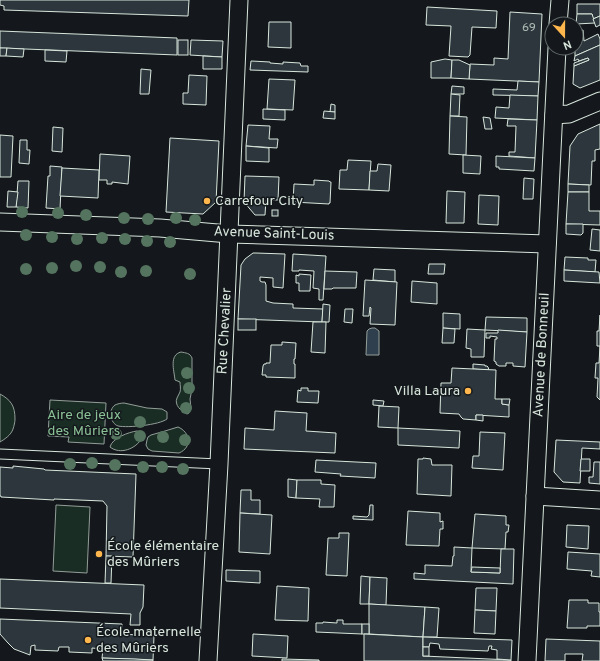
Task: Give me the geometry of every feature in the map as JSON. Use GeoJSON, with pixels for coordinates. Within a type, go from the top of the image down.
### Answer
{"type":"FeatureCollection","features":[{"type":"Feature","properties":{"kind":"street","name":"Rue Chevalier"},"geometry":{"type":"LineString","coordinates":[[208,661],[219,464],[239,0]]}},
{"type":"Feature","properties":{"kind":"street"},"geometry":{"type":"LineString","coordinates":[[559,16],[560,0]]}},
{"type":"Feature","properties":{"kind":"street","name":"Avenue de Bonneuil"},"geometry":{"type":"LineString","coordinates":[[527,661],[557,56]]}},
{"type":"Feature","properties":{"kind":"street"},"geometry":{"type":"LineString","coordinates":[[554,115],[569,114],[600,101]]}},
{"type":"Feature","properties":{"kind":"street","name":"Avenue Saint-Louis"},"geometry":{"type":"LineString","coordinates":[[0,222],[160,228],[229,234],[547,244]]}},
{"type":"Feature","properties":{"kind":"street"},"geometry":{"type":"LineString","coordinates":[[535,496],[600,500]]}},
{"type":"Feature","properties":{"kind":"lane"},"geometry":{"type":"LineString","coordinates":[[0,454],[219,464]]}},
{"type":"Feature","properties":{"kind":"green space"},"geometry":{"type":"Polygon","coordinates":[[[181,352],[189,354],[192,358],[191,408],[187,414],[180,409],[176,403],[180,391],[180,382],[175,380],[173,363],[175,356],[181,352]]]}},
{"type":"Feature","properties":{"kind":"green space"},"geometry":{"type":"Polygon","coordinates":[[[0,394],[12,404],[15,423],[11,433],[0,442],[0,394]]]}},
{"type":"Feature","properties":{"kind":"green space","name":"Aire de jeux des Mûriers"},"geometry":{"type":"Polygon","coordinates":[[[50,400],[106,403],[104,444],[68,442],[69,437],[48,436],[50,400]]]}},
{"type":"Feature","properties":{"kind":"green space"},"geometry":{"type":"Polygon","coordinates":[[[124,403],[147,408],[162,409],[167,412],[167,419],[143,426],[118,426],[113,422],[111,410],[115,405],[124,403]]]}},
{"type":"Feature","properties":{"kind":"green space"},"geometry":{"type":"Polygon","coordinates":[[[178,427],[185,432],[188,440],[186,447],[179,453],[152,451],[148,449],[146,445],[148,437],[178,427]]]}},
{"type":"Feature","properties":{"kind":"green space"},"geometry":{"type":"Polygon","coordinates":[[[137,431],[141,433],[142,438],[132,448],[118,451],[110,447],[117,438],[137,431]]]}},
{"type":"Feature","properties":{"kind":"green space"},"geometry":{"type":"Polygon","coordinates":[[[56,505],[90,507],[87,573],[53,571],[56,505]]]}},
{"type":"Feature","properties":{"kind":"water"},"geometry":{"type":"Polygon","coordinates":[[[372,328],[379,331],[379,355],[366,355],[367,331],[372,328]]]}},
{"type":"Feature","properties":{"kind":"building"},"geometry":{"type":"Polygon","coordinates":[[[0,0],[189,0],[188,16],[4,10],[4,6],[0,5],[0,0]]]}},
{"type":"Feature","properties":{"kind":"building"},"geometry":{"type":"Polygon","coordinates":[[[577,4],[600,4],[600,16],[593,19],[592,14],[577,14],[577,4]]]}},
{"type":"Feature","properties":{"kind":"building"},"geometry":{"type":"Polygon","coordinates":[[[427,7],[497,11],[496,28],[472,27],[470,55],[468,57],[449,56],[451,26],[426,25],[427,7]]]}},
{"type":"Feature","properties":{"kind":"building"},"geometry":{"type":"Polygon","coordinates":[[[510,12],[542,14],[539,82],[469,79],[470,64],[494,65],[494,58],[508,59],[510,12]]]}},
{"type":"Feature","properties":{"kind":"building"},"geometry":{"type":"Polygon","coordinates":[[[577,14],[592,14],[595,23],[584,24],[584,16],[577,16],[577,14]]]}},
{"type":"Feature","properties":{"kind":"building"},"geometry":{"type":"Polygon","coordinates":[[[600,16],[600,25],[596,27],[593,19],[600,16]]]}},
{"type":"Feature","properties":{"kind":"building"},"geometry":{"type":"Polygon","coordinates":[[[269,22],[291,22],[291,48],[268,47],[269,22]]]}},
{"type":"Feature","properties":{"kind":"building"},"geometry":{"type":"Polygon","coordinates":[[[0,31],[177,38],[177,55],[0,48],[0,31]]]}},
{"type":"Feature","properties":{"kind":"building"},"geometry":{"type":"Polygon","coordinates":[[[598,34],[600,45],[584,52],[584,41],[598,34]]]}},
{"type":"Feature","properties":{"kind":"building"},"geometry":{"type":"Polygon","coordinates":[[[178,40],[188,40],[188,55],[178,55],[178,40]]]}},
{"type":"Feature","properties":{"kind":"building"},"geometry":{"type":"Polygon","coordinates":[[[191,40],[223,41],[222,57],[190,55],[191,40]]]}},
{"type":"Feature","properties":{"kind":"building"},"geometry":{"type":"Polygon","coordinates":[[[600,45],[600,80],[580,88],[573,84],[574,66],[589,60],[588,58],[574,61],[575,56],[584,56],[584,52],[600,45]]]}},
{"type":"Feature","properties":{"kind":"building"},"geometry":{"type":"Polygon","coordinates":[[[0,48],[7,48],[6,56],[0,56],[0,48]]]}},
{"type":"Feature","properties":{"kind":"building"},"geometry":{"type":"Polygon","coordinates":[[[7,48],[24,49],[23,57],[6,56],[7,48]]]}},
{"type":"Feature","properties":{"kind":"building"},"geometry":{"type":"Polygon","coordinates":[[[45,50],[67,51],[66,62],[45,61],[45,50]]]}},
{"type":"Feature","properties":{"kind":"building"},"geometry":{"type":"Polygon","coordinates":[[[203,56],[222,57],[222,69],[203,69],[203,56]]]}},
{"type":"Feature","properties":{"kind":"building"},"geometry":{"type":"Polygon","coordinates":[[[588,58],[589,60],[574,66],[574,63],[588,58]]]}},
{"type":"Feature","properties":{"kind":"building"},"geometry":{"type":"Polygon","coordinates":[[[445,59],[452,60],[451,78],[431,78],[431,62],[445,59]]]}},
{"type":"Feature","properties":{"kind":"building"},"geometry":{"type":"Polygon","coordinates":[[[452,60],[459,60],[470,65],[469,79],[451,78],[452,60]]]}},
{"type":"Feature","properties":{"kind":"building"},"geometry":{"type":"Polygon","coordinates":[[[251,61],[283,64],[283,62],[300,63],[301,66],[308,66],[308,72],[250,70],[251,61]]]}},
{"type":"Feature","properties":{"kind":"building"},"geometry":{"type":"Polygon","coordinates":[[[141,69],[151,70],[149,94],[140,94],[141,69]]]}},
{"type":"Feature","properties":{"kind":"building"},"geometry":{"type":"Polygon","coordinates":[[[189,75],[207,76],[206,105],[183,104],[183,93],[188,93],[189,75]]]}},
{"type":"Feature","properties":{"kind":"building"},"geometry":{"type":"Polygon","coordinates":[[[269,79],[295,80],[293,110],[267,109],[269,79]]]}},
{"type":"Feature","properties":{"kind":"building"},"geometry":{"type":"Polygon","coordinates":[[[518,81],[539,82],[538,96],[493,95],[493,89],[517,90],[518,81]]]}},
{"type":"Feature","properties":{"kind":"building"},"geometry":{"type":"Polygon","coordinates":[[[452,86],[464,87],[464,94],[451,94],[452,86]]]}},
{"type":"Feature","properties":{"kind":"building"},"geometry":{"type":"Polygon","coordinates":[[[451,94],[460,95],[459,116],[450,116],[451,94]]]}},
{"type":"Feature","properties":{"kind":"building"},"geometry":{"type":"Polygon","coordinates":[[[510,95],[538,96],[537,120],[495,118],[496,107],[509,108],[510,95]]]}},
{"type":"Feature","properties":{"kind":"building"},"geometry":{"type":"Polygon","coordinates":[[[331,104],[335,105],[335,112],[330,112],[331,104]]]}},
{"type":"Feature","properties":{"kind":"building"},"geometry":{"type":"Polygon","coordinates":[[[263,109],[285,110],[285,120],[263,119],[263,109]]]}},
{"type":"Feature","properties":{"kind":"building"},"geometry":{"type":"Polygon","coordinates":[[[324,111],[335,112],[335,119],[323,118],[324,111]]]}},
{"type":"Feature","properties":{"kind":"building"},"geometry":{"type":"Polygon","coordinates":[[[450,116],[467,117],[466,155],[449,154],[450,116]]]}},
{"type":"Feature","properties":{"kind":"building"},"geometry":{"type":"Polygon","coordinates":[[[483,117],[490,118],[492,129],[485,129],[483,117]]]}},
{"type":"Feature","properties":{"kind":"building"},"geometry":{"type":"Polygon","coordinates":[[[508,119],[537,120],[535,158],[509,156],[509,152],[515,152],[516,126],[507,126],[508,119]]]}},
{"type":"Feature","properties":{"kind":"building"},"geometry":{"type":"Polygon","coordinates":[[[600,124],[600,149],[595,150],[595,161],[592,161],[591,185],[568,184],[570,146],[578,134],[600,124]]]}},
{"type":"Feature","properties":{"kind":"building"},"geometry":{"type":"Polygon","coordinates":[[[248,125],[270,126],[269,139],[278,139],[277,148],[246,146],[248,125]]]}},
{"type":"Feature","properties":{"kind":"building"},"geometry":{"type":"Polygon","coordinates":[[[53,127],[63,128],[62,152],[52,151],[53,127]]]}},
{"type":"Feature","properties":{"kind":"building"},"geometry":{"type":"Polygon","coordinates":[[[0,135],[13,136],[11,177],[0,177],[0,135]]]}},
{"type":"Feature","properties":{"kind":"building"},"geometry":{"type":"Polygon","coordinates":[[[170,138],[219,141],[216,202],[203,214],[166,212],[170,138]]]}},
{"type":"Feature","properties":{"kind":"building"},"geometry":{"type":"Polygon","coordinates":[[[20,140],[27,140],[27,150],[30,150],[29,164],[19,163],[20,140]]]}},
{"type":"Feature","properties":{"kind":"building"},"geometry":{"type":"Polygon","coordinates":[[[246,146],[269,148],[269,162],[246,161],[246,146]]]}},
{"type":"Feature","properties":{"kind":"building"},"geometry":{"type":"Polygon","coordinates":[[[100,154],[130,156],[128,184],[112,182],[112,184],[107,184],[107,180],[99,180],[100,154]]]}},
{"type":"Feature","properties":{"kind":"building"},"geometry":{"type":"Polygon","coordinates":[[[463,155],[481,156],[480,174],[463,173],[463,155]]]}},
{"type":"Feature","properties":{"kind":"building"},"geometry":{"type":"Polygon","coordinates":[[[496,156],[535,158],[534,171],[499,169],[499,167],[496,167],[496,156]]]}},
{"type":"Feature","properties":{"kind":"building"},"geometry":{"type":"Polygon","coordinates":[[[348,160],[371,161],[369,190],[339,189],[340,170],[347,170],[348,160]]]}},
{"type":"Feature","properties":{"kind":"building"},"geometry":{"type":"Polygon","coordinates":[[[378,164],[391,165],[389,191],[369,190],[370,171],[377,171],[378,164]]]}},
{"type":"Feature","properties":{"kind":"building"},"geometry":{"type":"Polygon","coordinates":[[[50,166],[62,167],[60,209],[46,208],[50,166]]]}},
{"type":"Feature","properties":{"kind":"building"},"geometry":{"type":"Polygon","coordinates":[[[62,168],[99,170],[98,198],[60,196],[62,168]]]}},
{"type":"Feature","properties":{"kind":"building"},"geometry":{"type":"Polygon","coordinates":[[[245,176],[279,177],[278,200],[266,200],[265,215],[255,215],[244,202],[245,176]]]}},
{"type":"Feature","properties":{"kind":"building"},"geometry":{"type":"Polygon","coordinates":[[[524,178],[534,179],[533,199],[523,199],[524,178]]]}},
{"type":"Feature","properties":{"kind":"building"},"geometry":{"type":"Polygon","coordinates":[[[314,180],[331,182],[330,203],[293,202],[294,184],[314,185],[314,180]]]}},
{"type":"Feature","properties":{"kind":"building"},"geometry":{"type":"Polygon","coordinates":[[[18,181],[29,181],[28,208],[16,207],[18,181]]]}},
{"type":"Feature","properties":{"kind":"building"},"geometry":{"type":"Polygon","coordinates":[[[568,184],[589,185],[589,192],[568,192],[568,184]]]}},
{"type":"Feature","properties":{"kind":"building"},"geometry":{"type":"Polygon","coordinates":[[[8,191],[18,192],[16,207],[7,207],[8,191]]]}},
{"type":"Feature","properties":{"kind":"building"},"geometry":{"type":"Polygon","coordinates":[[[447,191],[465,192],[464,223],[446,223],[447,191]]]}},
{"type":"Feature","properties":{"kind":"building"},"geometry":{"type":"Polygon","coordinates":[[[568,192],[589,192],[589,211],[600,211],[600,225],[566,224],[568,192]]]}},
{"type":"Feature","properties":{"kind":"building"},"geometry":{"type":"Polygon","coordinates":[[[479,195],[499,196],[498,225],[478,224],[479,195]]]}},
{"type":"Feature","properties":{"kind":"building"},"geometry":{"type":"Polygon","coordinates":[[[272,210],[278,210],[278,216],[272,216],[272,210]]]}},
{"type":"Feature","properties":{"kind":"building"},"geometry":{"type":"Polygon","coordinates":[[[566,224],[583,224],[583,233],[581,235],[566,234],[566,224]]]}},
{"type":"Feature","properties":{"kind":"building"},"geometry":{"type":"Polygon","coordinates":[[[592,229],[600,230],[600,251],[590,250],[592,229]]]}},
{"type":"Feature","properties":{"kind":"building"},"geometry":{"type":"Polygon","coordinates":[[[253,253],[285,254],[283,288],[273,287],[273,278],[260,277],[260,281],[265,282],[266,285],[266,301],[273,303],[293,304],[293,308],[323,309],[322,322],[238,319],[241,265],[245,259],[253,253]]]}},
{"type":"Feature","properties":{"kind":"building"},"geometry":{"type":"Polygon","coordinates":[[[293,254],[326,256],[323,300],[319,300],[319,289],[313,288],[314,271],[292,271],[293,254]]]}},
{"type":"Feature","properties":{"kind":"building"},"geometry":{"type":"Polygon","coordinates":[[[565,257],[588,258],[588,260],[596,260],[595,272],[564,270],[565,257]]]}},
{"type":"Feature","properties":{"kind":"building"},"geometry":{"type":"Polygon","coordinates":[[[429,264],[445,264],[444,274],[428,274],[429,264]]]}},
{"type":"Feature","properties":{"kind":"building"},"geometry":{"type":"Polygon","coordinates":[[[374,269],[395,270],[395,282],[373,280],[374,269]]]}},
{"type":"Feature","properties":{"kind":"building"},"geometry":{"type":"Polygon","coordinates":[[[564,270],[599,272],[600,283],[564,281],[564,270]]]}},
{"type":"Feature","properties":{"kind":"building"},"geometry":{"type":"Polygon","coordinates":[[[325,271],[357,272],[356,288],[324,289],[325,271]]]}},
{"type":"Feature","properties":{"kind":"building"},"geometry":{"type":"Polygon","coordinates":[[[299,274],[311,275],[310,291],[299,291],[299,283],[296,283],[296,275],[299,276],[299,274]]]}},
{"type":"Feature","properties":{"kind":"building"},"geometry":{"type":"Polygon","coordinates":[[[365,280],[397,282],[395,325],[370,324],[370,307],[369,316],[363,316],[365,280]]]}},
{"type":"Feature","properties":{"kind":"building"},"geometry":{"type":"Polygon","coordinates":[[[412,281],[437,283],[437,304],[411,302],[412,281]]]}},
{"type":"Feature","properties":{"kind":"building"},"geometry":{"type":"Polygon","coordinates":[[[323,304],[330,305],[329,322],[322,322],[323,304]]]}},
{"type":"Feature","properties":{"kind":"building"},"geometry":{"type":"Polygon","coordinates":[[[345,309],[353,309],[352,323],[344,322],[345,309]]]}},
{"type":"Feature","properties":{"kind":"building"},"geometry":{"type":"Polygon","coordinates":[[[443,313],[460,314],[460,329],[443,328],[443,313]]]}},
{"type":"Feature","properties":{"kind":"building"},"geometry":{"type":"Polygon","coordinates":[[[600,315],[600,346],[597,346],[597,331],[599,331],[600,315]]]}},
{"type":"Feature","properties":{"kind":"building"},"geometry":{"type":"Polygon","coordinates":[[[486,317],[527,318],[527,332],[485,330],[486,317]]]}},
{"type":"Feature","properties":{"kind":"building"},"geometry":{"type":"Polygon","coordinates":[[[238,319],[256,319],[256,330],[238,330],[238,319]]]}},
{"type":"Feature","properties":{"kind":"building"},"geometry":{"type":"Polygon","coordinates":[[[313,322],[326,322],[325,353],[311,352],[313,322]]]}},
{"type":"Feature","properties":{"kind":"building"},"geometry":{"type":"Polygon","coordinates":[[[443,328],[455,329],[454,343],[442,343],[443,328]]]}},
{"type":"Feature","properties":{"kind":"building"},"geometry":{"type":"Polygon","coordinates":[[[467,329],[485,330],[484,357],[471,357],[471,349],[466,348],[467,329]]]}},
{"type":"Feature","properties":{"kind":"building"},"geometry":{"type":"Polygon","coordinates":[[[498,330],[527,332],[525,367],[513,366],[513,363],[506,363],[506,366],[499,366],[496,364],[494,361],[495,339],[497,339],[497,337],[490,336],[490,338],[486,338],[486,333],[498,333],[498,330]]]}},
{"type":"Feature","properties":{"kind":"building"},"geometry":{"type":"Polygon","coordinates":[[[282,342],[296,343],[294,359],[295,378],[266,377],[266,375],[262,375],[264,364],[270,363],[271,345],[282,345],[282,342]]]}},
{"type":"Feature","properties":{"kind":"building"},"geometry":{"type":"Polygon","coordinates":[[[600,346],[600,400],[597,397],[598,378],[595,378],[596,363],[599,363],[600,346]]]}},
{"type":"Feature","properties":{"kind":"building"},"geometry":{"type":"Polygon","coordinates":[[[473,364],[485,365],[489,370],[473,369],[473,364]]]}},
{"type":"Feature","properties":{"kind":"building","name":"Villa Laura"},"geometry":{"type":"Polygon","coordinates":[[[452,368],[496,370],[495,399],[502,399],[502,404],[509,405],[509,417],[476,415],[476,420],[463,419],[459,414],[440,413],[441,383],[451,383],[452,368]]]}},
{"type":"Feature","properties":{"kind":"building"},"geometry":{"type":"Polygon","coordinates":[[[301,388],[308,388],[308,391],[319,391],[318,403],[297,402],[298,390],[301,391],[301,388]]]}},
{"type":"Feature","properties":{"kind":"building"},"geometry":{"type":"Polygon","coordinates":[[[502,399],[510,399],[509,405],[502,404],[502,399]]]}},
{"type":"Feature","properties":{"kind":"building"},"geometry":{"type":"Polygon","coordinates":[[[373,400],[384,401],[383,406],[373,405],[373,400]]]}},
{"type":"Feature","properties":{"kind":"building"},"geometry":{"type":"Polygon","coordinates":[[[379,406],[399,407],[398,428],[378,427],[379,406]]]}},
{"type":"Feature","properties":{"kind":"building"},"geometry":{"type":"Polygon","coordinates":[[[275,411],[307,413],[306,431],[336,433],[335,453],[244,449],[245,428],[274,430],[275,411]]]}},
{"type":"Feature","properties":{"kind":"building"},"geometry":{"type":"Polygon","coordinates":[[[476,415],[483,415],[483,421],[476,420],[476,415]]]}},
{"type":"Feature","properties":{"kind":"building"},"geometry":{"type":"Polygon","coordinates":[[[398,428],[460,431],[459,448],[398,445],[398,428]]]}},
{"type":"Feature","properties":{"kind":"building"},"geometry":{"type":"Polygon","coordinates":[[[480,432],[505,433],[503,470],[472,468],[473,456],[479,456],[480,432]]]}},
{"type":"Feature","properties":{"kind":"building"},"geometry":{"type":"Polygon","coordinates":[[[556,440],[600,442],[600,449],[582,448],[580,483],[563,482],[554,472],[556,440]]]}},
{"type":"Feature","properties":{"kind":"building"},"geometry":{"type":"Polygon","coordinates":[[[418,459],[431,459],[432,465],[452,465],[451,496],[417,494],[418,459]]]}},
{"type":"Feature","properties":{"kind":"building"},"geometry":{"type":"Polygon","coordinates":[[[581,459],[590,459],[590,471],[580,471],[581,459]]]}},
{"type":"Feature","properties":{"kind":"building"},"geometry":{"type":"Polygon","coordinates":[[[316,460],[376,463],[375,478],[340,476],[341,474],[315,472],[316,460]]]}},
{"type":"Feature","properties":{"kind":"building"},"geometry":{"type":"Polygon","coordinates":[[[594,462],[600,462],[600,484],[589,483],[589,477],[593,477],[594,462]]]}},
{"type":"Feature","properties":{"kind":"building"},"geometry":{"type":"Polygon","coordinates":[[[13,466],[45,470],[136,474],[133,557],[106,556],[107,506],[103,501],[1,497],[0,467],[13,468],[13,466]]]}},
{"type":"Feature","properties":{"kind":"building"},"geometry":{"type":"Polygon","coordinates":[[[288,479],[297,480],[296,498],[288,497],[288,479]]]}},
{"type":"Feature","properties":{"kind":"building"},"geometry":{"type":"Polygon","coordinates":[[[297,480],[321,480],[321,484],[335,485],[334,507],[319,507],[320,499],[296,498],[297,480]]]}},
{"type":"Feature","properties":{"kind":"building"},"geometry":{"type":"Polygon","coordinates":[[[241,490],[251,490],[251,500],[260,500],[260,514],[240,513],[241,490]]]}},
{"type":"Feature","properties":{"kind":"building"},"geometry":{"type":"Polygon","coordinates":[[[370,505],[373,505],[373,520],[353,519],[353,516],[367,517],[369,515],[370,505]]]}},
{"type":"Feature","properties":{"kind":"building"},"geometry":{"type":"Polygon","coordinates":[[[408,511],[440,513],[440,522],[443,521],[443,529],[440,529],[439,546],[406,545],[408,511]]]}},
{"type":"Feature","properties":{"kind":"building"},"geometry":{"type":"Polygon","coordinates":[[[240,513],[272,515],[270,554],[239,552],[240,513]]]}},
{"type":"Feature","properties":{"kind":"building"},"geometry":{"type":"Polygon","coordinates":[[[475,514],[506,516],[506,525],[509,525],[508,532],[506,532],[505,549],[472,548],[475,514]]]}},
{"type":"Feature","properties":{"kind":"building"},"geometry":{"type":"Polygon","coordinates":[[[567,525],[589,526],[588,549],[566,547],[567,525]]]}},
{"type":"Feature","properties":{"kind":"building"},"geometry":{"type":"Polygon","coordinates":[[[339,533],[349,533],[347,576],[326,575],[328,538],[339,538],[339,533]]]}},
{"type":"Feature","properties":{"kind":"building"},"geometry":{"type":"Polygon","coordinates":[[[454,547],[472,548],[471,572],[500,573],[501,549],[514,549],[513,584],[414,579],[414,573],[425,574],[425,565],[452,566],[454,547]]]}},
{"type":"Feature","properties":{"kind":"building"},"geometry":{"type":"Polygon","coordinates":[[[568,552],[600,554],[600,577],[591,576],[592,571],[567,569],[568,552]]]}},
{"type":"Feature","properties":{"kind":"building"},"geometry":{"type":"Polygon","coordinates":[[[106,556],[112,556],[111,583],[105,583],[106,556]]]}},
{"type":"Feature","properties":{"kind":"building"},"geometry":{"type":"Polygon","coordinates":[[[472,567],[500,568],[500,573],[471,572],[472,567]]]}},
{"type":"Feature","properties":{"kind":"building"},"geometry":{"type":"Polygon","coordinates":[[[226,570],[260,571],[260,583],[226,581],[226,570]]]}},
{"type":"Feature","properties":{"kind":"building"},"geometry":{"type":"Polygon","coordinates":[[[361,576],[370,577],[369,604],[360,604],[361,576]]]}},
{"type":"Feature","properties":{"kind":"building"},"geometry":{"type":"Polygon","coordinates":[[[370,577],[387,578],[386,605],[369,604],[370,577]]]}},
{"type":"Feature","properties":{"kind":"building"},"geometry":{"type":"Polygon","coordinates":[[[0,579],[144,585],[140,625],[130,625],[131,614],[0,608],[0,579]]]}},
{"type":"Feature","properties":{"kind":"building"},"geometry":{"type":"Polygon","coordinates":[[[277,586],[309,588],[308,621],[275,620],[277,586]]]}},
{"type":"Feature","properties":{"kind":"building"},"geometry":{"type":"Polygon","coordinates":[[[476,588],[497,588],[496,611],[475,610],[476,588]]]}},
{"type":"Feature","properties":{"kind":"building"},"geometry":{"type":"Polygon","coordinates":[[[569,600],[588,600],[588,603],[599,603],[600,626],[587,626],[587,628],[567,628],[569,600]]]}},
{"type":"Feature","properties":{"kind":"building"},"geometry":{"type":"Polygon","coordinates":[[[369,604],[425,607],[423,637],[369,634],[369,604]]]}},
{"type":"Feature","properties":{"kind":"building"},"geometry":{"type":"Polygon","coordinates":[[[425,607],[439,608],[437,637],[423,637],[425,607]]]}},
{"type":"Feature","properties":{"kind":"building"},"geometry":{"type":"Polygon","coordinates":[[[475,610],[496,611],[495,634],[474,633],[475,610]]]}},
{"type":"Feature","properties":{"kind":"building","name":"École maternelle des Mûriers"},"geometry":{"type":"Polygon","coordinates":[[[0,619],[122,624],[121,634],[154,636],[153,660],[102,658],[103,649],[92,648],[92,653],[69,652],[69,647],[59,647],[58,651],[35,650],[35,645],[31,646],[30,655],[14,649],[0,634],[0,619]]]}},
{"type":"Feature","properties":{"kind":"building"},"geometry":{"type":"Polygon","coordinates":[[[337,620],[343,620],[343,624],[362,624],[362,634],[316,632],[316,623],[337,623],[337,620]]]}},
{"type":"Feature","properties":{"kind":"building"},"geometry":{"type":"Polygon","coordinates":[[[362,624],[369,624],[369,634],[362,634],[362,624]]]}},
{"type":"Feature","properties":{"kind":"building"},"geometry":{"type":"Polygon","coordinates":[[[253,634],[288,636],[287,658],[252,656],[253,634]]]}},
{"type":"Feature","properties":{"kind":"building"},"geometry":{"type":"Polygon","coordinates":[[[364,634],[423,637],[423,656],[511,661],[364,661],[364,634]]]}},
{"type":"Feature","properties":{"kind":"building"},"geometry":{"type":"Polygon","coordinates":[[[423,637],[512,640],[511,660],[497,659],[497,650],[491,649],[492,646],[489,646],[488,651],[440,649],[439,644],[430,643],[429,647],[423,647],[423,637]]]}},
{"type":"Feature","properties":{"kind":"building"},"geometry":{"type":"Polygon","coordinates":[[[546,639],[600,641],[600,661],[582,661],[583,654],[565,654],[565,661],[545,661],[546,639]]]}},
{"type":"Feature","properties":{"kind":"building"},"geometry":{"type":"Polygon","coordinates":[[[423,647],[429,647],[429,656],[423,656],[423,647]]]}},
{"type":"Feature","properties":{"kind":"building"},"geometry":{"type":"Polygon","coordinates":[[[102,658],[153,660],[153,661],[103,661],[102,658]]]}},
{"type":"Feature","properties":{"kind":"building"},"geometry":{"type":"Polygon","coordinates":[[[282,659],[319,660],[319,661],[282,661],[282,659]]]}},
{"type":"Feature","properties":{"kind":"place","name":"Carrefour City"},"geometry":{"type":"Point","coordinates":[207,201]}},
{"type":"Feature","properties":{"kind":"place","name":"Villa Laura"},"geometry":{"type":"Point","coordinates":[468,391]}},
{"type":"Feature","properties":{"kind":"place","name":"École élémentaire des Mûriers"},"geometry":{"type":"Point","coordinates":[99,554]}},
{"type":"Feature","properties":{"kind":"place","name":"École maternelle des Mûriers"},"geometry":{"type":"Point","coordinates":[88,640]}}]}
